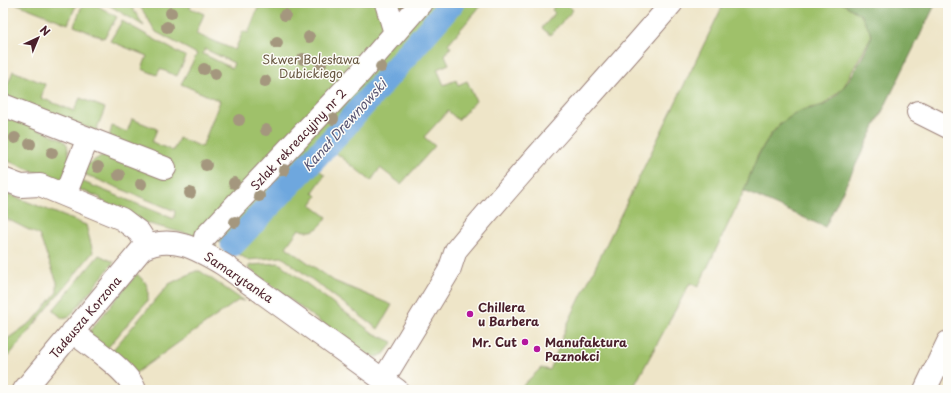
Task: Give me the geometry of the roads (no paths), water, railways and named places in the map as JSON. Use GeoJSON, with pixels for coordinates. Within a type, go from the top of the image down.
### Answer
{"type":"FeatureCollection","features":[{"type":"Feature","properties":{"kind":"street"},"geometry":{"type":"LineString","coordinates":[[386,3],[395,33]]}},
{"type":"Feature","properties":{"kind":"street","name":"Szlak rekreacyjny nr 2"},"geometry":{"type":"LineString","coordinates":[[205,237],[355,78],[421,3]]}},
{"type":"Feature","properties":{"kind":"street"},"geometry":{"type":"LineString","coordinates":[[390,385],[449,271],[456,250],[538,154],[617,68],[672,3]]}},
{"type":"Feature","properties":{"kind":"street"},"geometry":{"type":"LineString","coordinates":[[3,105],[165,168]]}},
{"type":"Feature","properties":{"kind":"street"},"geometry":{"type":"LineString","coordinates":[[918,112],[948,127]]}},
{"type":"Feature","properties":{"kind":"street"},"geometry":{"type":"LineString","coordinates":[[65,195],[88,138]]}},
{"type":"Feature","properties":{"kind":"street"},"geometry":{"type":"LineString","coordinates":[[3,179],[21,186],[40,185],[65,195],[132,226],[148,246]]}},
{"type":"Feature","properties":{"kind":"street","name":"Samarytanka"},"geometry":{"type":"LineString","coordinates":[[148,246],[174,242],[202,252],[236,273],[390,385]]}},
{"type":"Feature","properties":{"kind":"street","name":"Tadeusza Korzona"},"geometry":{"type":"LineString","coordinates":[[24,390],[142,249],[148,246]]}},
{"type":"Feature","properties":{"kind":"street"},"geometry":{"type":"LineString","coordinates":[[72,332],[121,371],[134,384],[135,390]]}},
{"type":"Feature","properties":{"kind":"street"},"geometry":{"type":"LineString","coordinates":[[925,390],[948,342]]}},
{"type":"Feature","properties":{"kind":"waterway","name":"Kanał Drewnowski"},"geometry":{"type":"LineString","coordinates":[[233,244],[343,128],[452,3]]}},
{"type":"Feature","properties":{"kind":"place","name":"Chillera u Barbera"},"geometry":{"type":"Point","coordinates":[470,314]}},
{"type":"Feature","properties":{"kind":"place","name":"Mr. Cut"},"geometry":{"type":"Point","coordinates":[525,342]}},
{"type":"Feature","properties":{"kind":"place","name":"Manufaktura Paznokci"},"geometry":{"type":"Point","coordinates":[537,349]}},
{"type":"Feature","properties":{"kind":"park label","name":"Skwer Bolesława Dubickiego"},"geometry":{"type":"Point","coordinates":[311,66]}}]}
